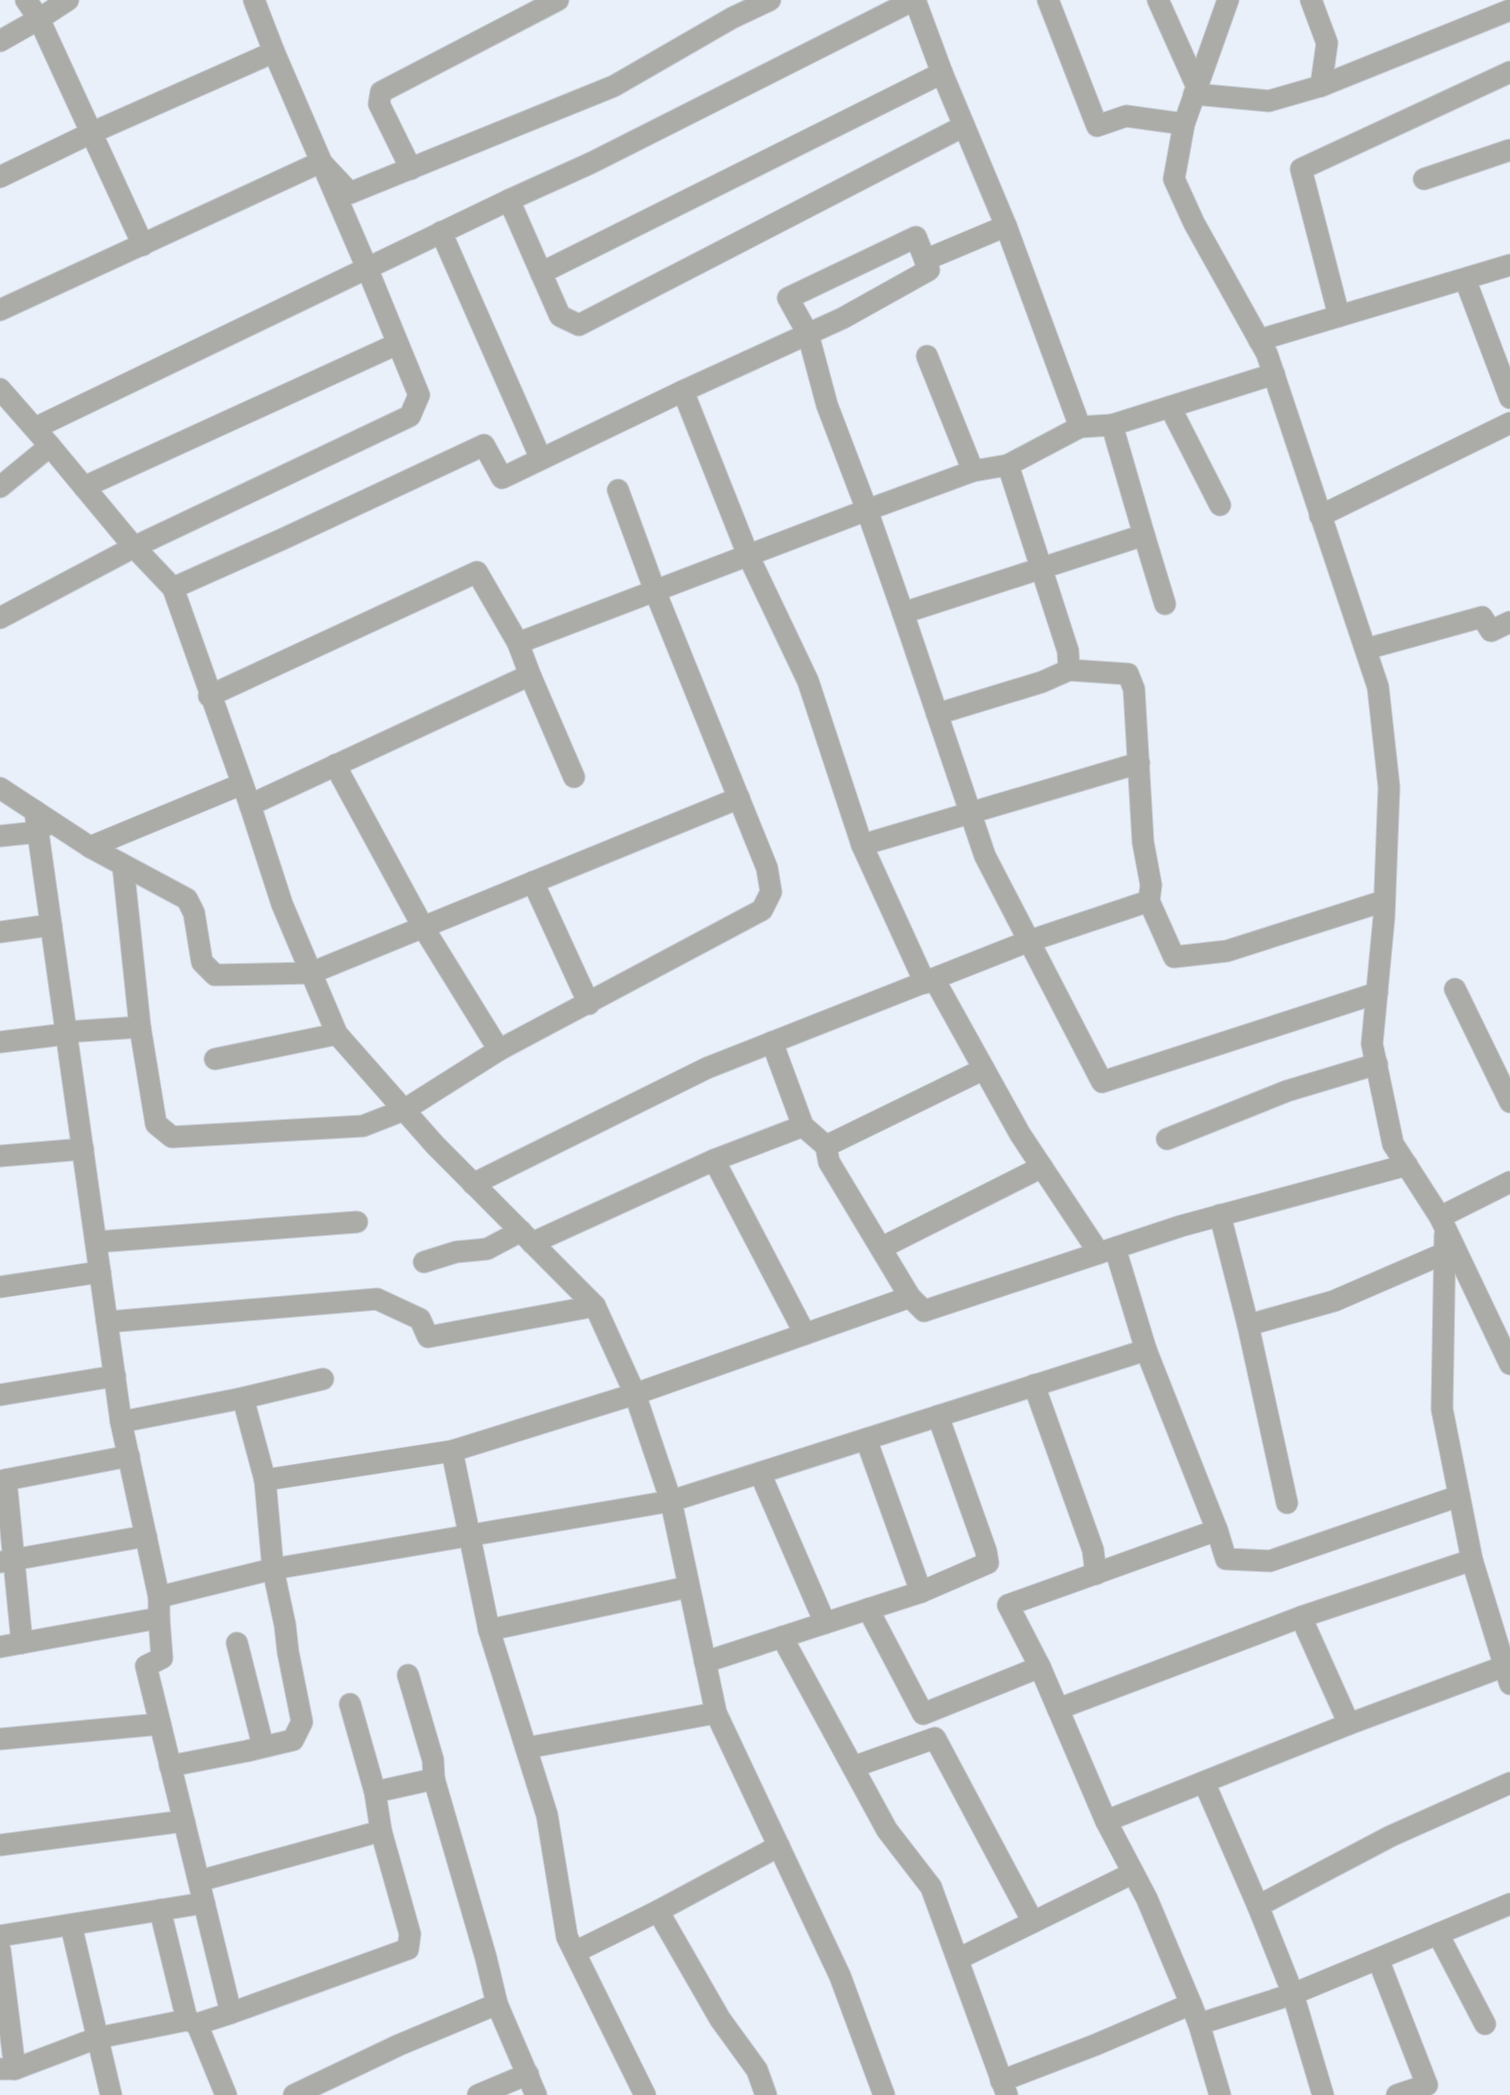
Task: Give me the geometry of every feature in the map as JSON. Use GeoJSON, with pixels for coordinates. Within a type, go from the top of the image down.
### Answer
{"type":"FeatureCollection","features":[{"type":"Feature","properties":{"kind":"street"},"geometry":{"type":"LineString","coordinates":[[26,0],[39,19],[143,245]]}},
{"type":"Feature","properties":{"kind":"street"},"geometry":{"type":"LineString","coordinates":[[0,41],[68,0]]}},
{"type":"Feature","properties":{"kind":"street"},"geometry":{"type":"LineString","coordinates":[[0,618],[134,547],[410,416],[419,395],[254,0]]}},
{"type":"Feature","properties":{"kind":"street"},"geometry":{"type":"LineString","coordinates":[[411,169],[379,104],[381,92],[558,0]]}},
{"type":"Feature","properties":{"kind":"street"},"geometry":{"type":"LineString","coordinates":[[321,162],[350,193],[614,86],[732,18],[770,0]]}},
{"type":"Feature","properties":{"kind":"street"},"geometry":{"type":"LineString","coordinates":[[35,428],[508,200],[591,163],[915,0],[942,73],[1006,226],[1080,427]]}},
{"type":"Feature","properties":{"kind":"street"},"geometry":{"type":"LineString","coordinates":[[1048,0],[1098,126],[1126,116],[1184,124]]}},
{"type":"Feature","properties":{"kind":"street"},"geometry":{"type":"LineString","coordinates":[[1158,0],[1196,91]]}},
{"type":"Feature","properties":{"kind":"street"},"geometry":{"type":"LineString","coordinates":[[1228,0],[1184,124],[1174,179],[1194,223],[1259,340],[1274,374],[1378,687],[1389,787],[1384,901],[1372,1044],[1393,1144],[1442,1222],[1503,1331],[1510,1364]]}},
{"type":"Feature","properties":{"kind":"street"},"geometry":{"type":"LineString","coordinates":[[1311,0],[1328,43],[1321,86]]}},
{"type":"Feature","properties":{"kind":"street"},"geometry":{"type":"LineString","coordinates":[[1196,91],[1269,101],[1321,86],[1510,10]]}},
{"type":"Feature","properties":{"kind":"street"},"geometry":{"type":"LineString","coordinates":[[0,177],[91,133],[274,52]]}},
{"type":"Feature","properties":{"kind":"street"},"geometry":{"type":"LineString","coordinates":[[1339,316],[1301,169],[1510,72]]}},
{"type":"Feature","properties":{"kind":"street"},"geometry":{"type":"LineString","coordinates":[[541,273],[942,73]]}},
{"type":"Feature","properties":{"kind":"street"},"geometry":{"type":"LineString","coordinates":[[508,200],[560,316],[579,325],[964,126]]}},
{"type":"Feature","properties":{"kind":"street"},"geometry":{"type":"LineString","coordinates":[[1424,179],[1510,150]]}},
{"type":"Feature","properties":{"kind":"street"},"geometry":{"type":"LineString","coordinates":[[0,310],[321,162]]}},
{"type":"Feature","properties":{"kind":"street"},"geometry":{"type":"LineString","coordinates":[[925,260],[1006,226]]}},
{"type":"Feature","properties":{"kind":"street"},"geometry":{"type":"LineString","coordinates":[[441,232],[540,459]]}},
{"type":"Feature","properties":{"kind":"street"},"geometry":{"type":"LineString","coordinates":[[172,588],[484,445],[502,478],[683,391],[808,334],[843,318],[929,270],[916,237],[788,298],[808,334],[827,405],[867,510],[985,856],[1102,1082],[1377,993]]}},
{"type":"Feature","properties":{"kind":"street"},"geometry":{"type":"LineString","coordinates":[[1259,340],[1510,266]]}},
{"type":"Feature","properties":{"kind":"street"},"geometry":{"type":"LineString","coordinates":[[1465,279],[1510,398]]}},
{"type":"Feature","properties":{"kind":"street"},"geometry":{"type":"LineString","coordinates":[[84,487],[397,344]]}},
{"type":"Feature","properties":{"kind":"street"},"geometry":{"type":"LineString","coordinates":[[927,356],[973,471]]}},
{"type":"Feature","properties":{"kind":"street"},"geometry":{"type":"LineString","coordinates":[[519,643],[973,471],[1008,465],[1080,427],[1112,425],[1274,374]]}},
{"type":"Feature","properties":{"kind":"street"},"geometry":{"type":"LineString","coordinates":[[0,389],[134,547],[172,588],[250,805],[282,904],[337,1034],[473,1184],[595,1306],[635,1394],[670,1501],[716,1713],[840,1977],[884,2095]]}},
{"type":"Feature","properties":{"kind":"street"},"geometry":{"type":"LineString","coordinates":[[683,391],[748,555],[808,681],[862,845],[930,981],[984,1069],[1020,1134],[1042,1167],[1107,1250],[1227,1559],[1270,1561],[1459,1495]]}},
{"type":"Feature","properties":{"kind":"street"},"geometry":{"type":"LineString","coordinates":[[1170,407],[1220,506]]}},
{"type":"Feature","properties":{"kind":"street"},"geometry":{"type":"LineString","coordinates":[[1320,516],[1510,423]]}},
{"type":"Feature","properties":{"kind":"street"},"geometry":{"type":"LineString","coordinates":[[1112,425],[1165,603]]}},
{"type":"Feature","properties":{"kind":"street"},"geometry":{"type":"LineString","coordinates":[[0,487],[50,446]]}},
{"type":"Feature","properties":{"kind":"street"},"geometry":{"type":"LineString","coordinates":[[1008,465],[1068,651],[1070,670]]}},
{"type":"Feature","properties":{"kind":"street"},"geometry":{"type":"LineString","coordinates":[[123,865],[140,1027],[156,1124],[172,1137],[363,1126],[404,1110],[499,1050],[762,910],[771,892],[767,867],[655,591],[618,490]]}},
{"type":"Feature","properties":{"kind":"street"},"geometry":{"type":"LineString","coordinates":[[903,613],[1144,535]]}},
{"type":"Feature","properties":{"kind":"street"},"geometry":{"type":"LineString","coordinates":[[209,696],[477,572],[519,643],[530,675],[574,777]]}},
{"type":"Feature","properties":{"kind":"street"},"geometry":{"type":"LineString","coordinates":[[1366,649],[1482,617],[1491,631],[1510,622]]}},
{"type":"Feature","properties":{"kind":"street"},"geometry":{"type":"LineString","coordinates":[[937,714],[1042,682],[1070,670],[1128,674],[1134,689],[1143,842],[1151,885],[1149,901],[1174,957],[1227,951],[1384,901]]}},
{"type":"Feature","properties":{"kind":"street"},"geometry":{"type":"LineString","coordinates":[[250,805],[530,675]]}},
{"type":"Feature","properties":{"kind":"street"},"geometry":{"type":"LineString","coordinates":[[862,845],[1139,763]]}},
{"type":"Feature","properties":{"kind":"street"},"geometry":{"type":"LineString","coordinates":[[335,765],[423,927],[499,1050]]}},
{"type":"Feature","properties":{"kind":"street"},"geometry":{"type":"LineString","coordinates":[[90,847],[242,784]]}},
{"type":"Feature","properties":{"kind":"street"},"geometry":{"type":"LineString","coordinates":[[0,788],[43,823],[187,898],[194,913],[202,962],[215,975],[311,973],[739,798]]}},
{"type":"Feature","properties":{"kind":"street"},"geometry":{"type":"LineString","coordinates":[[0,836],[43,823]]}},
{"type":"Feature","properties":{"kind":"street"},"geometry":{"type":"LineString","coordinates":[[43,823],[51,925],[121,1422],[159,1607],[162,1658],[146,1666],[231,2013]]}},
{"type":"Feature","properties":{"kind":"street"},"geometry":{"type":"LineString","coordinates":[[533,882],[589,1004]]}},
{"type":"Feature","properties":{"kind":"street"},"geometry":{"type":"LineString","coordinates":[[473,1184],[707,1068],[1029,941],[1149,901]]}},
{"type":"Feature","properties":{"kind":"street"},"geometry":{"type":"LineString","coordinates":[[0,932],[51,925]]}},
{"type":"Feature","properties":{"kind":"street"},"geometry":{"type":"LineString","coordinates":[[1455,989],[1510,1102]]}},
{"type":"Feature","properties":{"kind":"street"},"geometry":{"type":"LineString","coordinates":[[0,1042],[66,1034],[66,1032],[140,1027]]}},
{"type":"Feature","properties":{"kind":"street"},"geometry":{"type":"LineString","coordinates":[[215,1059],[337,1034]]}},
{"type":"Feature","properties":{"kind":"street"},"geometry":{"type":"LineString","coordinates":[[772,1042],[803,1126],[826,1146],[829,1162],[910,1298],[924,1311],[1220,1215],[1407,1165]]}},
{"type":"Feature","properties":{"kind":"street"},"geometry":{"type":"LineString","coordinates":[[1167,1138],[1287,1091],[1377,1064]]}},
{"type":"Feature","properties":{"kind":"street"},"geometry":{"type":"LineString","coordinates":[[826,1146],[984,1069]]}},
{"type":"Feature","properties":{"kind":"street"},"geometry":{"type":"LineString","coordinates":[[424,1262],[456,1252],[487,1249],[526,1237],[803,1126]]}},
{"type":"Feature","properties":{"kind":"street"},"geometry":{"type":"LineString","coordinates":[[0,1156],[83,1149]]}},
{"type":"Feature","properties":{"kind":"street"},"geometry":{"type":"LineString","coordinates":[[714,1160],[805,1334]]}},
{"type":"Feature","properties":{"kind":"street"},"geometry":{"type":"LineString","coordinates":[[881,1248],[1042,1167]]}},
{"type":"Feature","properties":{"kind":"street"},"geometry":{"type":"LineString","coordinates":[[1442,1222],[1510,1182]]}},
{"type":"Feature","properties":{"kind":"street"},"geometry":{"type":"LineString","coordinates":[[1220,1215],[1248,1325],[1287,1503]]}},
{"type":"Feature","properties":{"kind":"street"},"geometry":{"type":"LineString","coordinates":[[96,1242],[357,1222]]}},
{"type":"Feature","properties":{"kind":"street"},"geometry":{"type":"LineString","coordinates":[[1106,1821],[1349,1724],[1507,1675],[1472,1560],[1442,1409],[1445,1253],[1442,1222]]}},
{"type":"Feature","properties":{"kind":"street"},"geometry":{"type":"LineString","coordinates":[[1248,1325],[1334,1301],[1445,1253]]}},
{"type":"Feature","properties":{"kind":"street"},"geometry":{"type":"LineString","coordinates":[[0,1287],[100,1272]]}},
{"type":"Feature","properties":{"kind":"street"},"geometry":{"type":"LineString","coordinates":[[265,1480],[452,1451],[635,1394],[910,1298]]}},
{"type":"Feature","properties":{"kind":"street"},"geometry":{"type":"LineString","coordinates":[[107,1322],[377,1299],[420,1319],[428,1337],[595,1306]]}},
{"type":"Feature","properties":{"kind":"street"},"geometry":{"type":"LineString","coordinates":[[0,1647],[159,1607],[273,1569],[670,1501],[1146,1350]]}},
{"type":"Feature","properties":{"kind":"street"},"geometry":{"type":"LineString","coordinates":[[0,1395],[115,1376]]}},
{"type":"Feature","properties":{"kind":"street"},"geometry":{"type":"LineString","coordinates":[[121,1422],[243,1398],[323,1379]]}},
{"type":"Feature","properties":{"kind":"street"},"geometry":{"type":"LineString","coordinates":[[1035,1385],[1093,1550],[1096,1574]]}},
{"type":"Feature","properties":{"kind":"street"},"geometry":{"type":"LineString","coordinates":[[170,1766],[293,1740],[302,1722],[273,1569],[265,1480],[243,1398]]}},
{"type":"Feature","properties":{"kind":"street"},"geometry":{"type":"LineString","coordinates":[[705,1662],[921,1592],[988,1563],[986,1551],[938,1416]]}},
{"type":"Feature","properties":{"kind":"street"},"geometry":{"type":"LineString","coordinates":[[866,1439],[921,1592]]}},
{"type":"Feature","properties":{"kind":"street"},"geometry":{"type":"LineString","coordinates":[[452,1451],[489,1630],[547,1815],[567,1937],[645,2095]]}},
{"type":"Feature","properties":{"kind":"street"},"geometry":{"type":"LineString","coordinates":[[22,1642],[7,1561],[3,1481],[129,1456]]}},
{"type":"Feature","properties":{"kind":"street"},"geometry":{"type":"LineString","coordinates":[[760,1473],[825,1623]]}},
{"type":"Feature","properties":{"kind":"street"},"geometry":{"type":"LineString","coordinates":[[1217,1530],[1008,1605],[1040,1667],[1106,1821],[1147,1899],[1195,2014],[1220,2095]]}},
{"type":"Feature","properties":{"kind":"street"},"geometry":{"type":"LineString","coordinates":[[7,1561],[146,1536]]}},
{"type":"Feature","properties":{"kind":"street"},"geometry":{"type":"LineString","coordinates":[[1058,1709],[1301,1617],[1472,1560]]}},
{"type":"Feature","properties":{"kind":"street"},"geometry":{"type":"LineString","coordinates":[[489,1630],[688,1587]]}},
{"type":"Feature","properties":{"kind":"street"},"geometry":{"type":"LineString","coordinates":[[868,1609],[1033,1922]]}},
{"type":"Feature","properties":{"kind":"street"},"geometry":{"type":"LineString","coordinates":[[1301,1617],[1349,1724]]}},
{"type":"Feature","properties":{"kind":"street"},"geometry":{"type":"LineString","coordinates":[[782,1637],[887,1830],[931,1887],[1004,2088],[1095,2045],[1195,2014],[1293,1994],[1510,1904]]}},
{"type":"Feature","properties":{"kind":"street"},"geometry":{"type":"LineString","coordinates":[[237,1643],[263,1746]]}},
{"type":"Feature","properties":{"kind":"street"},"geometry":{"type":"LineString","coordinates":[[923,1714],[1040,1667]]}},
{"type":"Feature","properties":{"kind":"street"},"geometry":{"type":"LineString","coordinates":[[408,1675],[433,1760],[434,1779],[486,1958],[497,2004],[536,2095]]}},
{"type":"Feature","properties":{"kind":"street"},"geometry":{"type":"LineString","coordinates":[[0,1950],[7,2069],[98,2038],[231,2013],[408,1949],[410,1934],[381,1832],[375,1792],[350,1704]]}},
{"type":"Feature","properties":{"kind":"street"},"geometry":{"type":"LineString","coordinates":[[526,1748],[716,1713]]}},
{"type":"Feature","properties":{"kind":"street"},"geometry":{"type":"LineString","coordinates":[[0,1739],[160,1724]]}},
{"type":"Feature","properties":{"kind":"street"},"geometry":{"type":"LineString","coordinates":[[853,1767],[935,1738]]}},
{"type":"Feature","properties":{"kind":"street"},"geometry":{"type":"LineString","coordinates":[[375,1792],[434,1779]]}},
{"type":"Feature","properties":{"kind":"street"},"geometry":{"type":"LineString","coordinates":[[1204,1782],[1293,1994],[1323,2095]]}},
{"type":"Feature","properties":{"kind":"street"},"geometry":{"type":"LineString","coordinates":[[1258,1906],[1391,1836],[1510,1783]]}},
{"type":"Feature","properties":{"kind":"street"},"geometry":{"type":"LineString","coordinates":[[0,1845],[184,1821]]}},
{"type":"Feature","properties":{"kind":"street"},"geometry":{"type":"LineString","coordinates":[[199,1881],[381,1832]]}},
{"type":"Feature","properties":{"kind":"street"},"geometry":{"type":"LineString","coordinates":[[575,1952],[658,1911],[778,1846]]}},
{"type":"Feature","properties":{"kind":"street"},"geometry":{"type":"LineString","coordinates":[[958,1959],[1133,1872]]}},
{"type":"Feature","properties":{"kind":"street"},"geometry":{"type":"LineString","coordinates":[[0,1936],[204,1903]]}},
{"type":"Feature","properties":{"kind":"street"},"geometry":{"type":"LineString","coordinates":[[160,1910],[192,2022],[226,2095]]}},
{"type":"Feature","properties":{"kind":"street"},"geometry":{"type":"LineString","coordinates":[[658,1911],[720,2019],[756,2070],[766,2095]]}},
{"type":"Feature","properties":{"kind":"street"},"geometry":{"type":"LineString","coordinates":[[70,1925],[111,2095]]}},
{"type":"Feature","properties":{"kind":"street"},"geometry":{"type":"LineString","coordinates":[[1438,1934],[1485,2024]]}},
{"type":"Feature","properties":{"kind":"street"},"geometry":{"type":"LineString","coordinates":[[1378,1959],[1429,2090],[1397,2095]]}},
{"type":"Feature","properties":{"kind":"street"},"geometry":{"type":"LineString","coordinates":[[294,2095],[399,2045],[497,2004]]}},
{"type":"Feature","properties":{"kind":"street"},"geometry":{"type":"LineString","coordinates":[[478,2095],[528,2074]]}}]}
